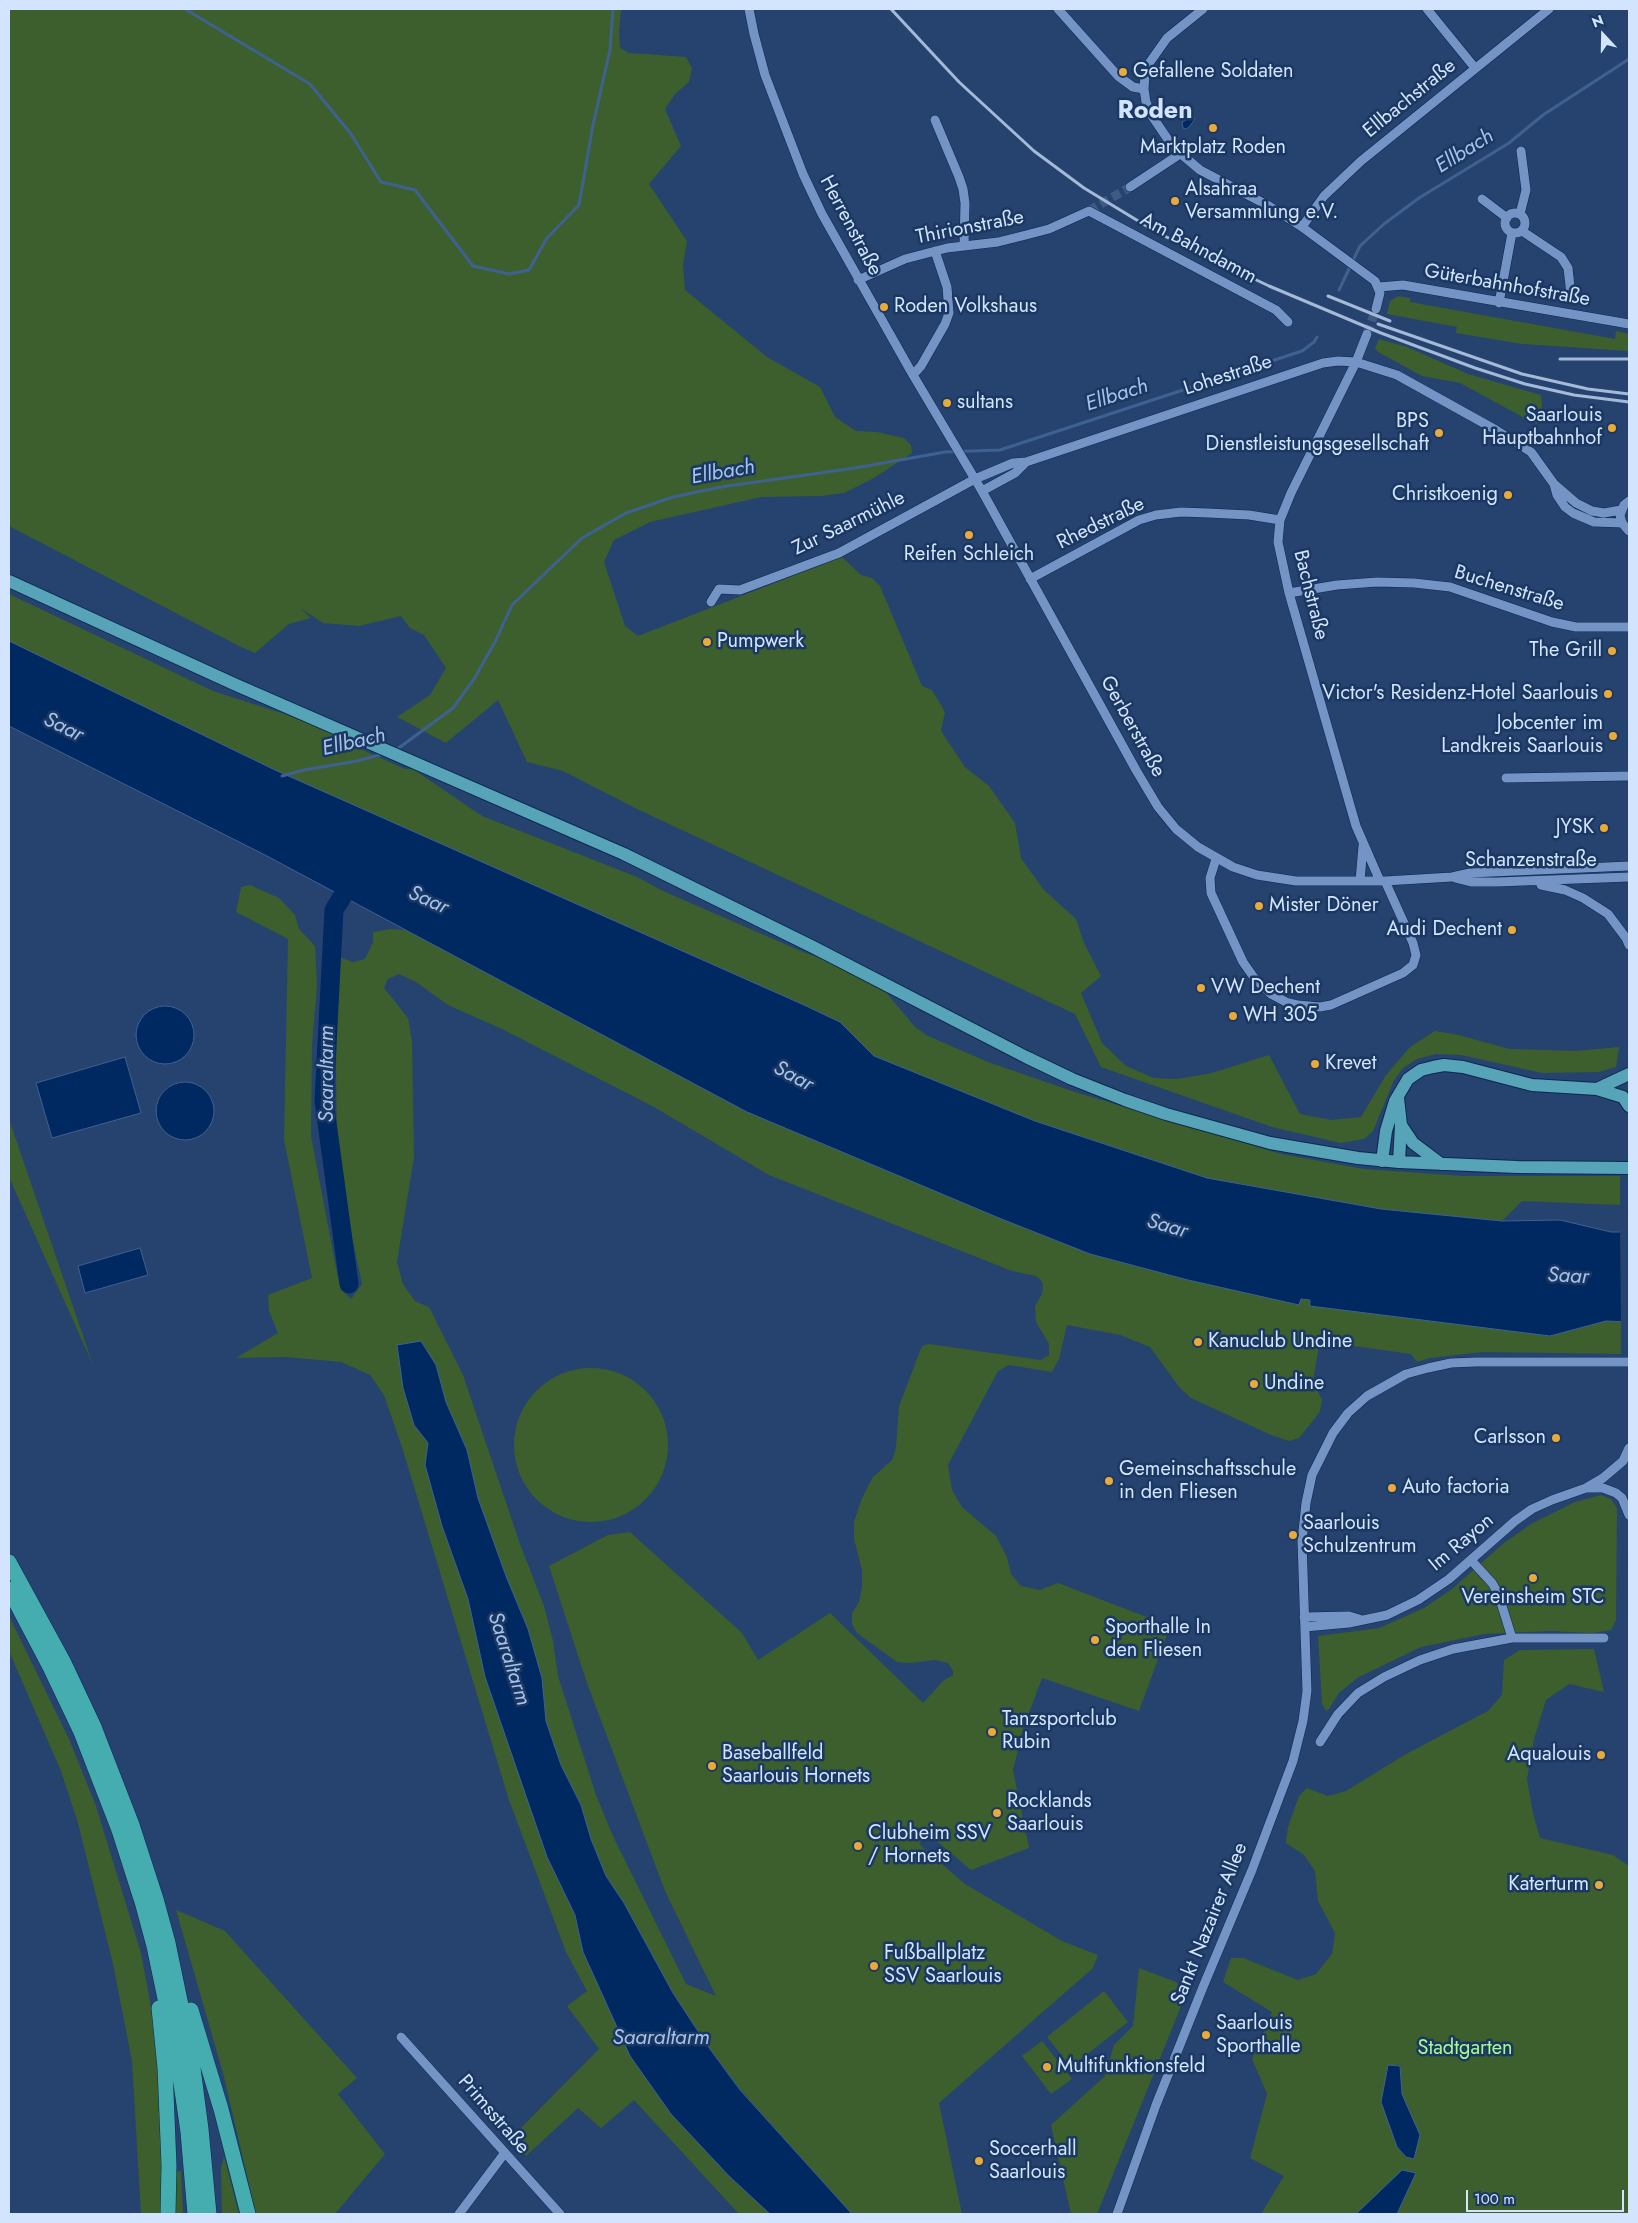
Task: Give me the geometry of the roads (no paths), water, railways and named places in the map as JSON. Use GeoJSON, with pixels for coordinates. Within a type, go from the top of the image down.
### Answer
{"type":"FeatureCollection","features":[{"type":"Feature","properties":{"kind":"highway"},"geometry":{"type":"LineString","coordinates":[[9,1562],[64,1661],[94,1727],[132,1825],[168,1943],[202,2042],[248,2214]]}},
{"type":"Feature","properties":{"kind":"highway"},"geometry":{"type":"LineString","coordinates":[[9,1589],[50,1667],[81,1732],[119,1830],[142,1905],[154,1946],[177,2056],[188,2132],[195,2214]]}},
{"type":"Feature","properties":{"kind":"highway"},"geometry":{"type":"LineString","coordinates":[[142,1905],[159,2010],[166,2068],[169,2166],[168,2214]]}},
{"type":"Feature","properties":{"kind":"highway"},"geometry":{"type":"LineString","coordinates":[[168,1943],[191,2053],[202,2129],[209,2214]]}},
{"type":"Feature","properties":{"kind":"main road"},"geometry":{"type":"LineString","coordinates":[[9,581],[366,742],[544,818],[655,869],[1072,1079],[1125,1100],[1218,1129],[1286,1146],[1382,1161],[1629,1168]]}},
{"type":"Feature","properties":{"kind":"main road"},"geometry":{"type":"LineString","coordinates":[[1382,1161],[1391,1110],[1408,1080],[1421,1070],[1444,1065],[1463,1067],[1532,1085],[1597,1089],[1623,1098],[1629,1106]]}},
{"type":"Feature","properties":{"kind":"main road"},"geometry":{"type":"LineString","coordinates":[[1597,1089],[1629,1074]]}},
{"type":"Feature","properties":{"kind":"main road"},"geometry":{"type":"LineString","coordinates":[[1398,1095],[1397,1107],[1401,1125],[1399,1162]]}},
{"type":"Feature","properties":{"kind":"main road"},"geometry":{"type":"LineString","coordinates":[[1401,1125],[1413,1143],[1441,1164]]}},
{"type":"Feature","properties":{"kind":"street","name":"Herrenstraße"},"geometry":{"type":"LineString","coordinates":[[750,9],[754,34],[765,75],[790,142],[822,214],[858,280],[954,444]]}},
{"type":"Feature","properties":{"kind":"street"},"geometry":{"type":"LineString","coordinates":[[1058,9],[1118,76],[1133,87],[1144,89]]}},
{"type":"Feature","properties":{"kind":"street"},"geometry":{"type":"LineString","coordinates":[[1203,9],[1167,38],[1157,50],[1145,75],[1144,89],[1146,102],[1152,116],[1166,139],[1180,154],[1200,170],[1268,206],[1302,227],[1375,281],[1380,293],[1376,309]]}},
{"type":"Feature","properties":{"kind":"street"},"geometry":{"type":"LineString","coordinates":[[1427,9],[1475,68]]}},
{"type":"Feature","properties":{"kind":"street","name":"Ellbachstraße"},"geometry":{"type":"LineString","coordinates":[[1302,227],[1339,180],[1550,9]]}},
{"type":"Feature","properties":{"kind":"street"},"geometry":{"type":"LineString","coordinates":[[935,120],[963,189],[965,203],[964,246]]}},
{"type":"Feature","properties":{"kind":"street"},"geometry":{"type":"LineString","coordinates":[[1498,302],[1517,232],[1525,222],[1520,214],[1526,190],[1521,151]]}},
{"type":"Feature","properties":{"kind":"street"},"geometry":{"type":"LineString","coordinates":[[1130,187],[1180,154]]}},
{"type":"Feature","properties":{"kind":"street"},"geometry":{"type":"LineString","coordinates":[[1482,199],[1507,218]]}},
{"type":"Feature","properties":{"kind":"street","name":"Thirionstraße"},"geometry":{"type":"LineString","coordinates":[[858,280],[905,260],[935,251],[998,242],[1041,231],[1089,211]]}},
{"type":"Feature","properties":{"kind":"street","name":"Am Bahndamm"},"geometry":{"type":"LineString","coordinates":[[1089,211],[1276,310],[1288,322]]}},
{"type":"Feature","properties":{"kind":"street"},"geometry":{"type":"LineString","coordinates":[[1520,214],[1512,213],[1507,218],[1506,226],[1561,257],[1568,268],[1571,295]]}},
{"type":"Feature","properties":{"kind":"street"},"geometry":{"type":"LineString","coordinates":[[913,375],[921,366],[949,313],[947,287],[935,251]]}},
{"type":"Feature","properties":{"kind":"street","name":"Güterbahnhofstraße"},"geometry":{"type":"LineString","coordinates":[[1379,287],[1402,285],[1629,324]]}},
{"type":"Feature","properties":{"kind":"street","name":"Bachstraße"},"geometry":{"type":"LineString","coordinates":[[1216,859],[1210,878],[1211,893],[1243,962],[1255,979],[1271,994],[1286,1002],[1320,1008],[1404,973],[1413,965],[1416,955],[1413,943],[1370,856],[1363,846],[1289,593],[1278,542],[1280,520],[1291,493],[1356,362],[1367,334]]}},
{"type":"Feature","properties":{"kind":"street"},"geometry":{"type":"LineString","coordinates":[[1356,362],[1397,375],[1496,430],[1531,452],[1553,482],[1576,503],[1592,511],[1604,513],[1621,510],[1629,501]]}},
{"type":"Feature","properties":{"kind":"street","name":"Lohestraße"},"geometry":{"type":"LineString","coordinates":[[975,479],[1013,463],[1026,462],[1324,363],[1356,362]]}},
{"type":"Feature","properties":{"kind":"street","name":"Gerberstraße"},"geometry":{"type":"LineString","coordinates":[[954,444],[1158,808],[1176,829],[1216,859],[1241,870],[1274,879],[1296,881],[1382,881]]}},
{"type":"Feature","properties":{"kind":"street","name":"Lohestraße"},"geometry":{"type":"LineString","coordinates":[[982,491],[1015,473],[1026,462]]}},
{"type":"Feature","properties":{"kind":"street","name":"Zur Saarmühle"},"geometry":{"type":"LineString","coordinates":[[711,602],[719,589],[740,590],[840,552],[975,479]]}},
{"type":"Feature","properties":{"kind":"street"},"geometry":{"type":"LineString","coordinates":[[1553,482],[1557,495],[1565,507],[1573,513],[1594,522],[1622,523]]}},
{"type":"Feature","properties":{"kind":"street"},"geometry":{"type":"LineString","coordinates":[[1621,510],[1622,523],[1629,531]]}},
{"type":"Feature","properties":{"kind":"street","name":"Rhedstraße"},"geometry":{"type":"LineString","coordinates":[[1030,579],[1139,520],[1156,515],[1181,512],[1208,513],[1249,515],[1280,520]]}},
{"type":"Feature","properties":{"kind":"street","name":"Buchenstraße"},"geometry":{"type":"LineString","coordinates":[[1289,593],[1337,585],[1377,582],[1423,584],[1450,587],[1474,594],[1552,622],[1576,626],[1629,627]]}},
{"type":"Feature","properties":{"kind":"street"},"geometry":{"type":"LineString","coordinates":[[1506,778],[1629,776]]}},
{"type":"Feature","properties":{"kind":"street","name":"Bachstraße"},"geometry":{"type":"LineString","coordinates":[[1360,881],[1363,846]]}},
{"type":"Feature","properties":{"kind":"street","name":"Schanzenstraße"},"geometry":{"type":"LineString","coordinates":[[1382,881],[1452,877],[1470,873],[1629,866]]}},
{"type":"Feature","properties":{"kind":"street","name":"Schanzenstraße"},"geometry":{"type":"LineString","coordinates":[[1452,877],[1471,882],[1529,882],[1629,877]]}},
{"type":"Feature","properties":{"kind":"street"},"geometry":{"type":"LineString","coordinates":[[1529,882],[1565,890],[1599,908],[1613,918],[1629,945]]}},
{"type":"Feature","properties":{"kind":"street","name":"Sankt Nazairer Allee"},"geometry":{"type":"LineString","coordinates":[[1117,2214],[1164,2087],[1252,1870],[1292,1761],[1303,1721],[1307,1691],[1302,1541],[1306,1503],[1312,1476],[1332,1433],[1348,1413],[1367,1396],[1406,1374],[1451,1364],[1629,1362]]}},
{"type":"Feature","properties":{"kind":"street","name":"Im Rayon"},"geometry":{"type":"LineString","coordinates":[[1306,1640],[1319,1628],[1387,1615],[1418,1600],[1449,1579],[1515,1521],[1532,1509],[1586,1488],[1613,1470],[1623,1461],[1629,1448]]}},
{"type":"Feature","properties":{"kind":"street","name":"Im Rayon"},"geometry":{"type":"LineString","coordinates":[[1586,1488],[1603,1488],[1616,1493],[1622,1498],[1629,1515]]}},
{"type":"Feature","properties":{"kind":"street"},"geometry":{"type":"LineString","coordinates":[[1471,1560],[1492,1583],[1498,1593],[1512,1638]]}},
{"type":"Feature","properties":{"kind":"street","name":"Im Rayon"},"geometry":{"type":"LineString","coordinates":[[1305,1622],[1349,1616],[1359,1619]]}},
{"type":"Feature","properties":{"kind":"street","name":"Im Rayon"},"geometry":{"type":"LineString","coordinates":[[1305,1622],[1333,1624]]}},
{"type":"Feature","properties":{"kind":"street"},"geometry":{"type":"LineString","coordinates":[[1320,1742],[1349,1701],[1358,1693],[1384,1677],[1420,1660],[1453,1649],[1512,1638],[1604,1638]]}},
{"type":"Feature","properties":{"kind":"street","name":"Primsstraße"},"geometry":{"type":"LineString","coordinates":[[401,2037],[504,2154],[560,2214]]}},
{"type":"Feature","properties":{"kind":"street"},"geometry":{"type":"LineString","coordinates":[[459,2214],[504,2154]]}},
{"type":"Feature","properties":{"kind":"water"},"geometry":{"type":"Polygon","coordinates":[[[1192,117],[1195,119],[1189,127],[1183,128],[1182,122],[1192,117]]]}},
{"type":"Feature","properties":{"kind":"water","name":"Saar"},"geometry":{"type":"Polygon","coordinates":[[[9,641],[275,770],[840,1022],[874,1056],[1035,1121],[1207,1178],[1381,1209],[1502,1221],[1560,1220],[1611,1232],[1629,1232],[1629,1322],[1606,1321],[1550,1336],[1310,1306],[1310,1300],[1301,1299],[1299,1305],[1188,1280],[1090,1254],[999,1218],[747,1112],[265,855],[9,726],[9,641]]]}},
{"type":"Feature","properties":{"kind":"water"},"geometry":{"type":"Polygon","coordinates":[[[159,1006],[171,1006],[186,1014],[194,1029],[194,1041],[186,1056],[171,1064],[159,1064],[144,1056],[136,1041],[136,1029],[144,1014],[159,1006]]]}},
{"type":"Feature","properties":{"kind":"water"},"geometry":{"type":"Polygon","coordinates":[[[125,1057],[141,1113],[52,1138],[36,1083],[125,1057]]]}},
{"type":"Feature","properties":{"kind":"water"},"geometry":{"type":"Polygon","coordinates":[[[179,1082],[191,1082],[206,1090],[214,1105],[214,1117],[206,1132],[191,1140],[179,1140],[164,1132],[156,1117],[156,1105],[164,1090],[179,1082]]]}},
{"type":"Feature","properties":{"kind":"water"},"geometry":{"type":"Polygon","coordinates":[[[140,1248],[148,1275],[85,1293],[78,1266],[140,1248]]]}},
{"type":"Feature","properties":{"kind":"water","name":"Saaraltarm"},"geometry":{"type":"Polygon","coordinates":[[[421,1341],[436,1365],[446,1402],[467,1450],[478,1498],[506,1576],[528,1629],[542,1678],[546,1721],[561,1765],[581,1805],[591,1839],[606,1876],[624,1903],[673,1993],[707,2045],[740,2090],[852,2214],[770,2214],[729,2176],[671,2114],[630,2056],[583,1952],[575,1915],[547,1857],[485,1677],[468,1599],[442,1526],[425,1465],[428,1443],[414,1425],[403,1388],[397,1345],[421,1341]]]}},
{"type":"Feature","properties":{"kind":"water"},"geometry":{"type":"Polygon","coordinates":[[[1388,2065],[1400,2066],[1402,2094],[1420,2135],[1414,2159],[1406,2157],[1397,2147],[1381,2102],[1388,2065]]]}},
{"type":"Feature","properties":{"kind":"water"},"geometry":{"type":"Polygon","coordinates":[[[1402,2170],[1416,2173],[1397,2214],[1356,2214],[1402,2170]]]}},
{"type":"Feature","properties":{"kind":"waterway"},"geometry":{"type":"LineString","coordinates":[[185,9],[310,84],[351,134],[381,182],[415,190],[473,266],[509,274],[529,270],[547,238],[579,205],[593,125],[610,50],[613,9]]}},
{"type":"Feature","properties":{"kind":"waterway","name":"Ellbach"},"geometry":{"type":"LineString","coordinates":[[1339,290],[1360,246],[1384,224],[1419,198],[1509,143],[1543,115],[1629,59]]}},
{"type":"Feature","properties":{"kind":"waterway","name":"Ellbach"},"geometry":{"type":"LineString","coordinates":[[396,750],[453,708],[474,679],[496,640],[512,605],[582,538],[626,513],[673,497],[721,487],[855,468],[945,452],[1000,450],[1302,351],[1314,342],[1317,337]]}},
{"type":"Feature","properties":{"kind":"waterway","name":"Ellbach"},"geometry":{"type":"LineString","coordinates":[[282,776],[383,754]]}},
{"type":"Feature","properties":{"kind":"waterway","name":"Saaraltarm"},"geometry":{"type":"LineString","coordinates":[[349,1284],[324,1101],[334,910],[355,876]]}},
{"type":"Feature","properties":{"kind":"tunnel"},"geometry":{"type":"LineString","coordinates":[[1089,211],[1130,187]]}},
{"type":"Feature","properties":{"kind":"tunnel"},"geometry":{"type":"LineString","coordinates":[[1367,334],[1376,309]]}},
{"type":"Feature","properties":{"kind":"railway"},"geometry":{"type":"LineString","coordinates":[[891,9],[959,82],[1034,151],[1084,188],[1158,233],[1269,286],[1381,333],[1475,368],[1525,384],[1574,395],[1629,402]]}},
{"type":"Feature","properties":{"kind":"railway"},"geometry":{"type":"LineString","coordinates":[[1328,296],[1390,321]]}},
{"type":"Feature","properties":{"kind":"railway"},"geometry":{"type":"LineString","coordinates":[[1378,324],[1522,374],[1588,389],[1629,394]]}},
{"type":"Feature","properties":{"kind":"railway"},"geometry":{"type":"LineString","coordinates":[[1560,359],[1629,359]]}},
{"type":"Feature","properties":{"kind":"place","name":"Gefallene Soldaten"},"geometry":{"type":"Point","coordinates":[1123,72]}},
{"type":"Feature","properties":{"kind":"place","name":"Marktplatz Roden"},"geometry":{"type":"Point","coordinates":[1213,128]}},
{"type":"Feature","properties":{"kind":"place","name":"Alsahraa Versammlung e.V."},"geometry":{"type":"Point","coordinates":[1175,201]}},
{"type":"Feature","properties":{"kind":"place","name":"Roden Volkshaus"},"geometry":{"type":"Point","coordinates":[884,307]}},
{"type":"Feature","properties":{"kind":"place","name":"sultans"},"geometry":{"type":"Point","coordinates":[947,403]}},
{"type":"Feature","properties":{"kind":"place","name":"Saarlouis Hauptbahnhof"},"geometry":{"type":"Point","coordinates":[1612,428]}},
{"type":"Feature","properties":{"kind":"place","name":"BPS Dienstleistungsgesellschaft"},"geometry":{"type":"Point","coordinates":[1439,433]}},
{"type":"Feature","properties":{"kind":"place","name":"Christkoenig"},"geometry":{"type":"Point","coordinates":[1508,495]}},
{"type":"Feature","properties":{"kind":"place","name":"Reifen Schleich"},"geometry":{"type":"Point","coordinates":[969,535]}},
{"type":"Feature","properties":{"kind":"place","name":"Pumpwerk"},"geometry":{"type":"Point","coordinates":[707,642]}},
{"type":"Feature","properties":{"kind":"place","name":"The Grill"},"geometry":{"type":"Point","coordinates":[1612,651]}},
{"type":"Feature","properties":{"kind":"place","name":"Victor's Residenz-Hotel Saarlouis"},"geometry":{"type":"Point","coordinates":[1608,694]}},
{"type":"Feature","properties":{"kind":"place","name":"Jobcenter im Landkreis Saarlouis"},"geometry":{"type":"Point","coordinates":[1613,736]}},
{"type":"Feature","properties":{"kind":"place","name":"JYSK"},"geometry":{"type":"Point","coordinates":[1604,828]}},
{"type":"Feature","properties":{"kind":"place","name":"Mister Döner"},"geometry":{"type":"Point","coordinates":[1259,906]}},
{"type":"Feature","properties":{"kind":"place","name":"Audi Dechent"},"geometry":{"type":"Point","coordinates":[1512,930]}},
{"type":"Feature","properties":{"kind":"place","name":"VW Dechent"},"geometry":{"type":"Point","coordinates":[1201,988]}},
{"type":"Feature","properties":{"kind":"place","name":"WH 305"},"geometry":{"type":"Point","coordinates":[1233,1016]}},
{"type":"Feature","properties":{"kind":"place","name":"Krevet"},"geometry":{"type":"Point","coordinates":[1315,1064]}},
{"type":"Feature","properties":{"kind":"place","name":"Kanuclub Undine"},"geometry":{"type":"Point","coordinates":[1198,1342]}},
{"type":"Feature","properties":{"kind":"place","name":"Undine"},"geometry":{"type":"Point","coordinates":[1254,1384]}},
{"type":"Feature","properties":{"kind":"place","name":"Carlsson"},"geometry":{"type":"Point","coordinates":[1556,1438]}},
{"type":"Feature","properties":{"kind":"place","name":"Gemeinschaftsschule in den Fliesen"},"geometry":{"type":"Point","coordinates":[1109,1481]}},
{"type":"Feature","properties":{"kind":"place","name":"Auto factoria"},"geometry":{"type":"Point","coordinates":[1392,1488]}},
{"type":"Feature","properties":{"kind":"place","name":"Saarlouis Schulzentrum"},"geometry":{"type":"Point","coordinates":[1293,1535]}},
{"type":"Feature","properties":{"kind":"place","name":"Vereinsheim STC"},"geometry":{"type":"Point","coordinates":[1533,1578]}},
{"type":"Feature","properties":{"kind":"place","name":"Sporthalle In den Fliesen"},"geometry":{"type":"Point","coordinates":[1095,1640]}},
{"type":"Feature","properties":{"kind":"place","name":"Tanzsportclub Rubin"},"geometry":{"type":"Point","coordinates":[992,1732]}},
{"type":"Feature","properties":{"kind":"place","name":"Aqualouis"},"geometry":{"type":"Point","coordinates":[1601,1755]}},
{"type":"Feature","properties":{"kind":"place","name":"Baseballfeld Saarlouis Hornets"},"geometry":{"type":"Point","coordinates":[712,1766]}},
{"type":"Feature","properties":{"kind":"place","name":"Rocklands Saarlouis"},"geometry":{"type":"Point","coordinates":[997,1813]}},
{"type":"Feature","properties":{"kind":"place","name":"Clubheim SSV / Hornets"},"geometry":{"type":"Point","coordinates":[858,1846]}},
{"type":"Feature","properties":{"kind":"place","name":"Katerturm"},"geometry":{"type":"Point","coordinates":[1599,1885]}},
{"type":"Feature","properties":{"kind":"place","name":"Fußballplatz SSV Saarlouis"},"geometry":{"type":"Point","coordinates":[874,1966]}},
{"type":"Feature","properties":{"kind":"place","name":"Saarlouis Sporthalle"},"geometry":{"type":"Point","coordinates":[1206,2035]}},
{"type":"Feature","properties":{"kind":"place","name":"Multifunktionsfeld"},"geometry":{"type":"Point","coordinates":[1047,2067]}},
{"type":"Feature","properties":{"kind":"place","name":"Soccerhall Saarlouis"},"geometry":{"type":"Point","coordinates":[979,2161]}},
{"type":"Feature","properties":{"kind":"district","name":"Roden"},"geometry":{"type":"Point","coordinates":[1155,112]}},
{"type":"Feature","properties":{"kind":"park label","name":"Stadtgarten"},"geometry":{"type":"Point","coordinates":[1465,2049]}}]}
